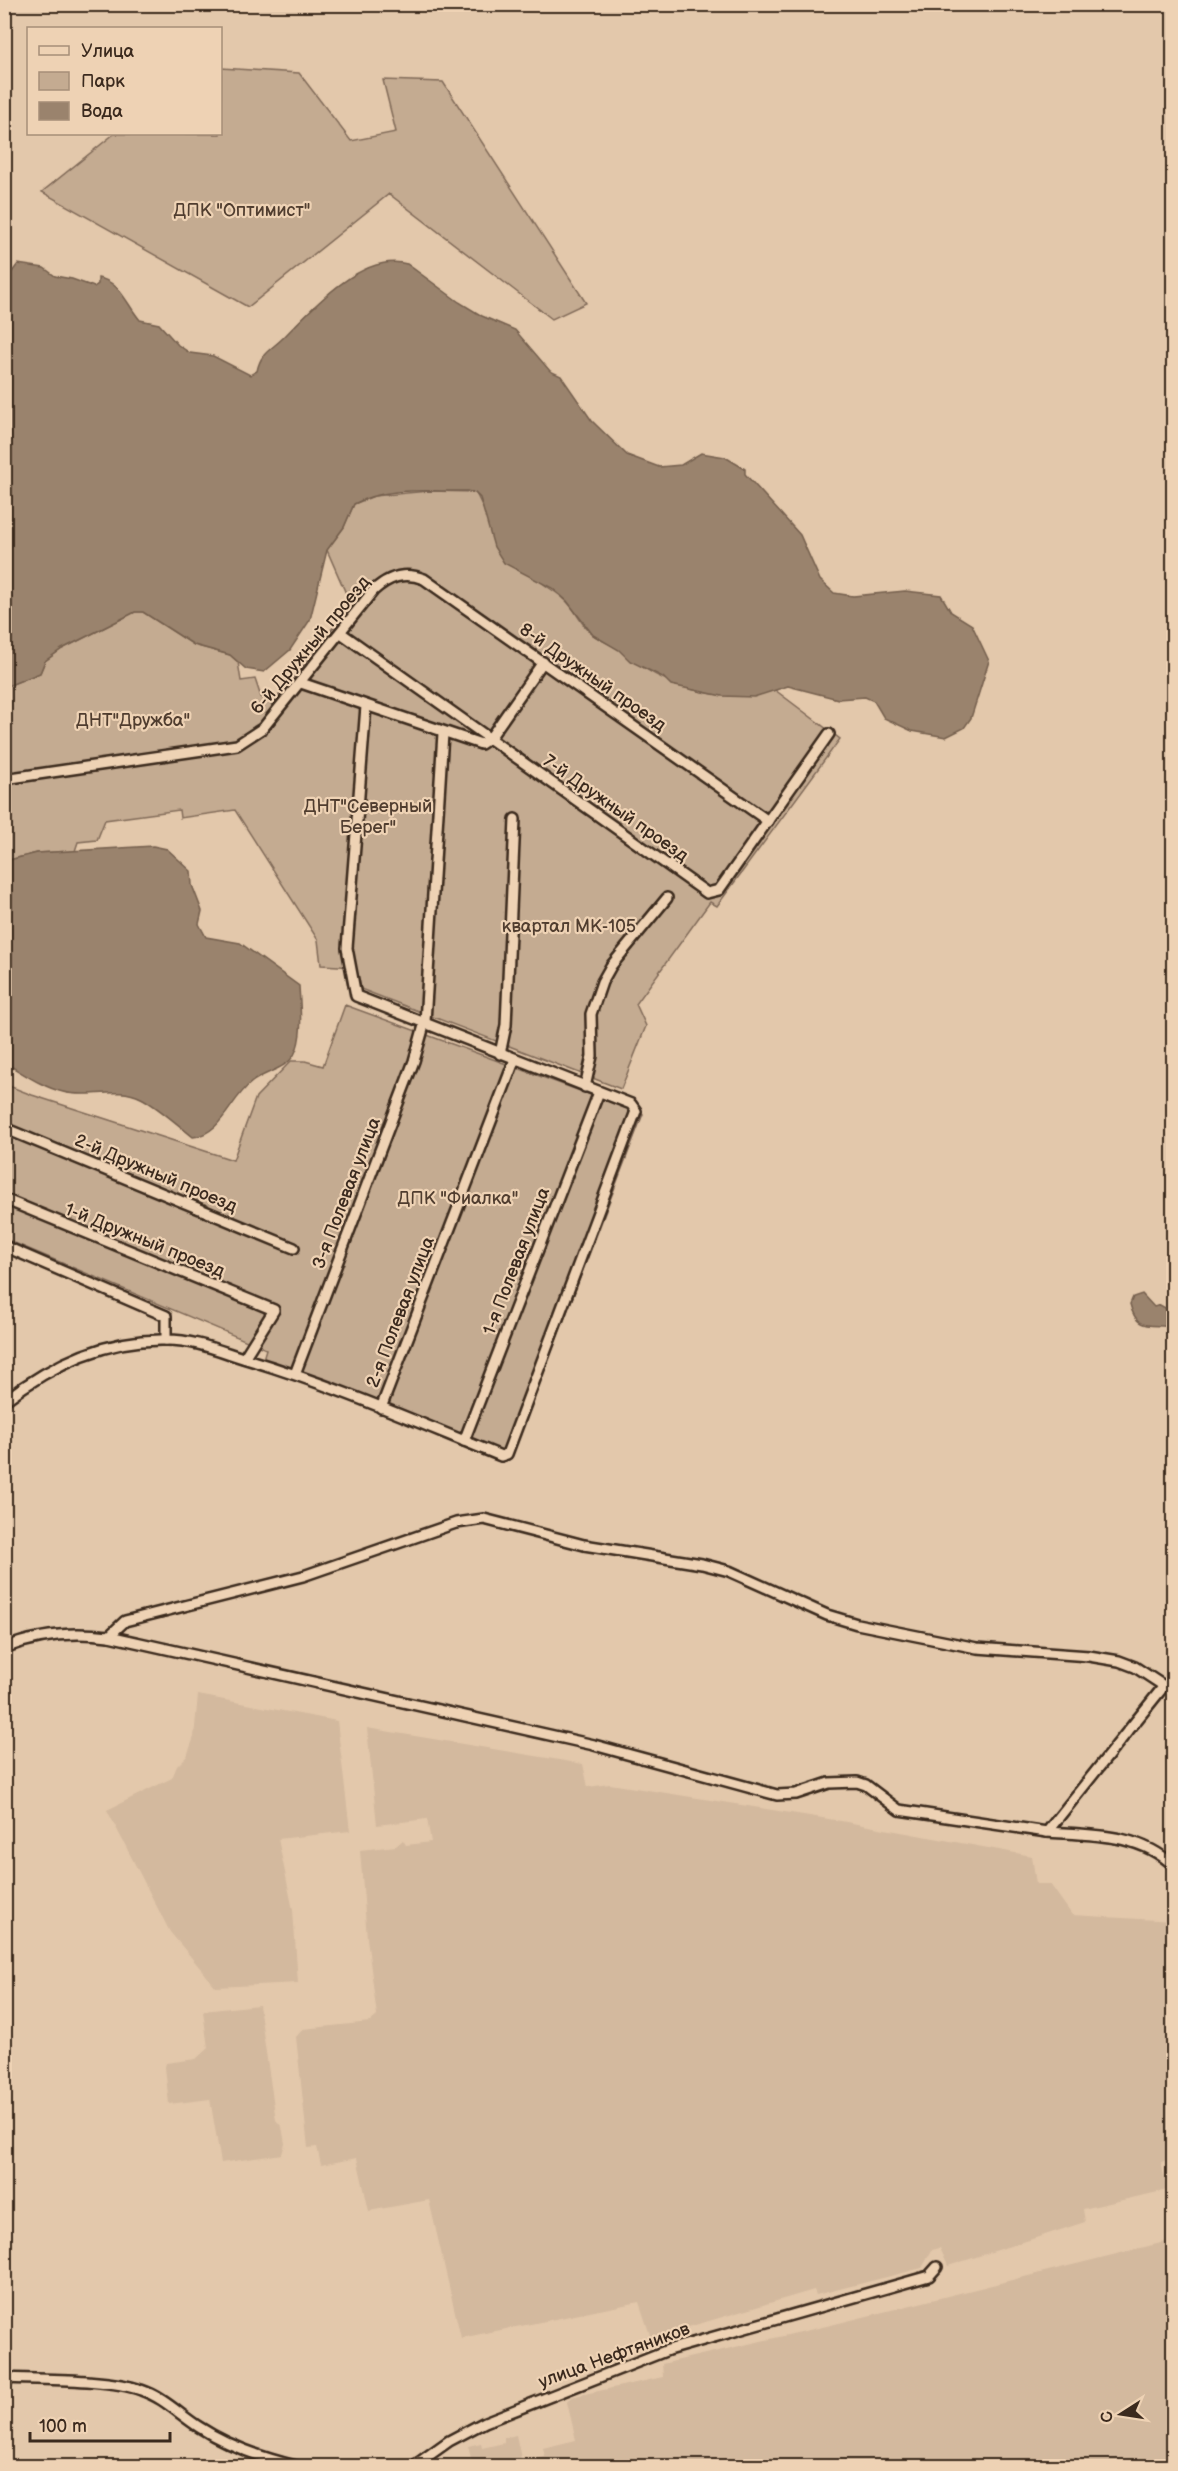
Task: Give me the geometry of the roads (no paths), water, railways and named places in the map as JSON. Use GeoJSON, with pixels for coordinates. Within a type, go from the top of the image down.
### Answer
{"type":"FeatureCollection","features":[{"type":"Feature","properties":{"kind":"street","name":"8-й Дружный проезд"},"geometry":{"type":"LineString","coordinates":[[395,577],[413,574],[424,579],[768,820]]}},
{"type":"Feature","properties":{"kind":"street","name":"6-й Дружный проезд"},"geometry":{"type":"LineString","coordinates":[[4,779],[237,745],[256,735],[301,683],[373,591],[395,577]]}},
{"type":"Feature","properties":{"kind":"street","name":"7-й Дружный проезд"},"geometry":{"type":"LineString","coordinates":[[341,633],[707,893],[719,890],[829,734]]}},
{"type":"Feature","properties":{"kind":"street"},"geometry":{"type":"LineString","coordinates":[[301,683],[481,744],[490,738],[543,663]]}},
{"type":"Feature","properties":{"kind":"street"},"geometry":{"type":"LineString","coordinates":[[4,1401],[43,1373],[74,1357],[129,1343],[166,1340],[200,1344],[295,1374],[501,1456],[507,1454],[636,1117],[635,1107],[356,996],[347,948],[366,705]]}},
{"type":"Feature","properties":{"kind":"street","name":"3-я Полевая улица"},"geometry":{"type":"LineString","coordinates":[[295,1374],[414,1060],[425,1022],[443,733]]}},
{"type":"Feature","properties":{"kind":"street"},"geometry":{"type":"LineString","coordinates":[[501,1054],[506,1025],[515,819]]}},
{"type":"Feature","properties":{"kind":"street"},"geometry":{"type":"LineString","coordinates":[[585,1087],[592,1056],[591,1014],[602,982],[611,966],[667,898]]}},
{"type":"Feature","properties":{"kind":"street","name":"2-я Полевая улица"},"geometry":{"type":"LineString","coordinates":[[381,1408],[515,1059]]}},
{"type":"Feature","properties":{"kind":"street","name":"1-я Полевая улица"},"geometry":{"type":"LineString","coordinates":[[464,1441],[599,1092]]}},
{"type":"Feature","properties":{"kind":"street","name":"2-й Дружный проезд"},"geometry":{"type":"LineString","coordinates":[[4,1128],[294,1248]]}},
{"type":"Feature","properties":{"kind":"street","name":"1-й Дружный проезд"},"geometry":{"type":"LineString","coordinates":[[4,1199],[274,1310],[244,1358]]}},
{"type":"Feature","properties":{"kind":"street"},"geometry":{"type":"LineString","coordinates":[[4,1246],[166,1316],[166,1340]]}},
{"type":"Feature","properties":{"kind":"street"},"geometry":{"type":"LineString","coordinates":[[110,1636],[125,1621],[303,1576],[456,1523],[484,1519],[584,1545],[702,1564],[729,1571],[827,1615],[857,1624],[976,1648],[1089,1656],[1119,1661],[1135,1667],[1169,1687],[1047,1832]]}},
{"type":"Feature","properties":{"kind":"street"},"geometry":{"type":"LineString","coordinates":[[4,1648],[34,1637],[66,1633],[110,1636],[594,1745],[777,1796],[796,1794],[829,1783],[857,1782],[866,1785],[899,1810],[1047,1832],[1130,1841],[1148,1846],[1173,1866]]}},
{"type":"Feature","properties":{"kind":"street","name":"улица Нефтяников"},"geometry":{"type":"LineString","coordinates":[[414,2466],[449,2441],[485,2422],[668,2350],[929,2276],[937,2267]]}},
{"type":"Feature","properties":{"kind":"street"},"geometry":{"type":"LineString","coordinates":[[4,2378],[119,2384],[139,2389],[160,2399],[211,2435],[247,2451],[296,2466]]}},
{"type":"Feature","properties":{"kind":"water"},"geometry":{"type":"Polygon","coordinates":[[[5,260],[8,262],[7,268],[12,272],[18,264],[44,268],[55,276],[94,287],[98,284],[98,278],[106,280],[118,289],[140,320],[159,324],[178,345],[190,353],[213,356],[250,375],[257,371],[267,352],[339,285],[373,266],[390,263],[407,264],[459,302],[482,316],[515,330],[550,371],[561,376],[592,421],[627,455],[659,467],[681,465],[701,453],[725,457],[745,469],[745,474],[800,535],[820,580],[834,593],[853,596],[905,591],[941,595],[951,612],[972,625],[989,661],[971,718],[964,728],[946,737],[912,731],[884,718],[874,701],[865,697],[838,699],[788,686],[754,697],[722,696],[671,685],[663,677],[630,661],[619,650],[593,635],[567,601],[552,588],[504,563],[494,547],[480,498],[475,493],[467,491],[395,492],[367,498],[354,504],[344,527],[327,550],[310,620],[290,650],[264,672],[246,669],[230,655],[194,645],[143,612],[135,612],[62,649],[45,661],[40,673],[5,687],[5,260]]]}},
{"type":"Feature","properties":{"kind":"water"},"geometry":{"type":"Polygon","coordinates":[[[153,846],[167,849],[191,871],[192,885],[202,911],[199,924],[206,937],[240,943],[299,986],[300,1031],[294,1055],[286,1064],[257,1079],[244,1089],[219,1123],[211,1130],[193,1137],[141,1098],[122,1093],[72,1094],[55,1090],[5,1063],[5,861],[37,853],[153,846]]]}},
{"type":"Feature","properties":{"kind":"water"},"geometry":{"type":"Polygon","coordinates":[[[1142,1294],[1154,1307],[1160,1305],[1173,1309],[1173,1327],[1146,1325],[1137,1319],[1130,1304],[1133,1297],[1142,1294]]]}},
{"type":"Feature","properties":{"kind":"park label","name":"ДПК \"Оптимист\""},"geometry":{"type":"Point","coordinates":[242,210]}},
{"type":"Feature","properties":{"kind":"park label","name":"ДНТ\"Дружба\""},"geometry":{"type":"Point","coordinates":[133,720]}},
{"type":"Feature","properties":{"kind":"park label","name":"ДНТ\"Северный Берег\""},"geometry":{"type":"Point","coordinates":[368,816]}},
{"type":"Feature","properties":{"kind":"park label","name":"квартал МК-105"},"geometry":{"type":"Point","coordinates":[569,926]}},
{"type":"Feature","properties":{"kind":"park label","name":"ДПК \"Фиалка\""},"geometry":{"type":"Point","coordinates":[458,1198]}}]}
